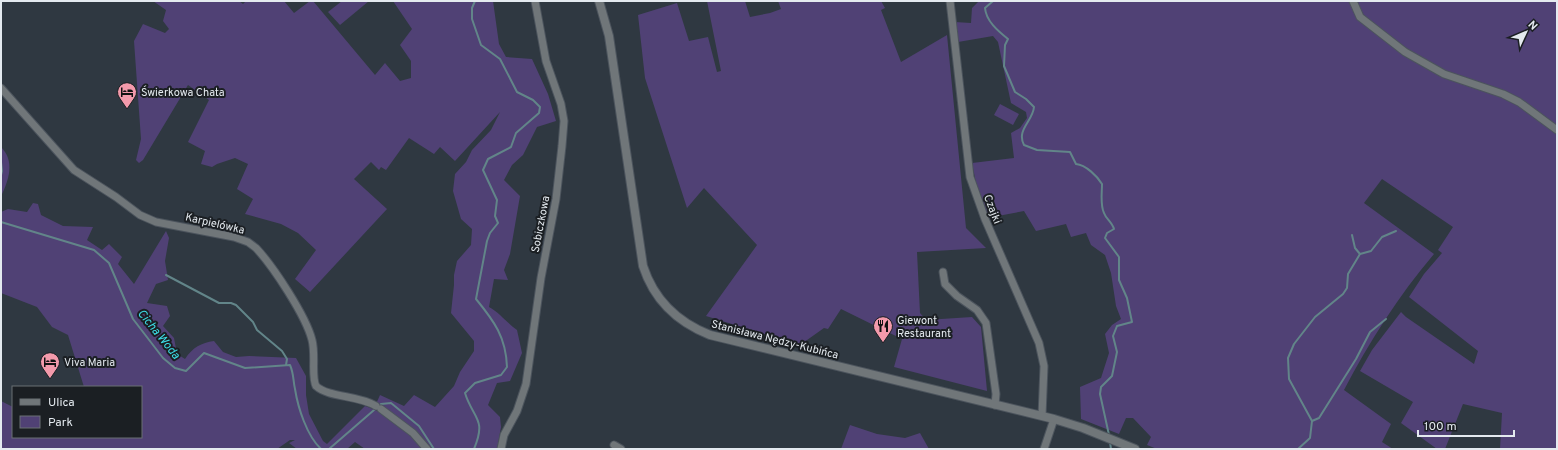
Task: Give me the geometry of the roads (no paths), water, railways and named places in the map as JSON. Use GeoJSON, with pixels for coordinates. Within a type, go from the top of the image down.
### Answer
{"type":"FeatureCollection","features":[{"type":"Feature","properties":{"kind":"street","name":"Sobiczkowa"},"geometry":{"type":"LineString","coordinates":[[501,449],[504,436],[517,411],[525,389],[541,278],[556,198],[564,121],[562,110],[546,61],[535,1]]}},
{"type":"Feature","properties":{"kind":"street","name":"Stanisława Nędzy-Kubińca"},"geometry":{"type":"LineString","coordinates":[[599,1],[609,36],[643,266],[651,286],[665,306],[680,320],[710,335],[1054,419],[1098,434],[1135,449]]}},
{"type":"Feature","properties":{"kind":"street","name":"Czajki"},"geometry":{"type":"LineString","coordinates":[[950,1],[970,177],[985,219],[1029,318],[1040,347],[1044,366],[1042,416]]}},
{"type":"Feature","properties":{"kind":"street"},"geometry":{"type":"LineString","coordinates":[[1353,1],[1360,17],[1404,52],[1444,74],[1503,94],[1519,102],[1557,130]]}},
{"type":"Feature","properties":{"kind":"street","name":"Karpielówka"},"geometry":{"type":"LineString","coordinates":[[1,88],[74,170],[116,197],[140,215],[156,222],[234,237],[248,242],[256,248],[297,308],[309,332],[315,357],[313,377],[316,386],[326,391],[365,400],[379,407],[413,433],[427,449]]}},
{"type":"Feature","properties":{"kind":"street"},"geometry":{"type":"LineString","coordinates":[[943,272],[945,284],[957,296],[977,310],[986,323],[996,394],[995,405]]}},
{"type":"Feature","properties":{"kind":"street"},"geometry":{"type":"LineString","coordinates":[[1044,449],[1054,419]]}},
{"type":"Feature","properties":{"kind":"street"},"geometry":{"type":"LineString","coordinates":[[614,445],[621,449]]}},
{"type":"Feature","properties":{"kind":"waterway"},"geometry":{"type":"LineString","coordinates":[[474,449],[478,439],[479,425],[465,393],[475,383],[501,375],[507,367],[504,347],[498,330],[476,299],[487,241],[490,233],[498,223],[495,216],[497,200],[483,170],[488,159],[511,147],[516,133],[539,113],[540,107],[533,100],[517,92],[500,59],[481,45],[472,19],[472,8],[475,1]]}},
{"type":"Feature","properties":{"kind":"waterway"},"geometry":{"type":"LineString","coordinates":[[993,1],[985,8],[990,21],[1008,39],[1005,45],[1004,66],[1015,92],[1026,99],[1034,107],[1031,117],[1023,130],[1022,140],[1024,145],[1037,150],[1070,152],[1076,164],[1084,166],[1091,171],[1102,184],[1103,210],[1114,229],[1107,233],[1105,238],[1119,257],[1119,280],[1127,298],[1132,322],[1117,326],[1113,336],[1117,352],[1112,376],[1101,387],[1100,394],[1109,435]]}},
{"type":"Feature","properties":{"kind":"waterway","name":"Cicha Woda"},"geometry":{"type":"LineString","coordinates":[[1,162],[1,175]]}},
{"type":"Feature","properties":{"kind":"waterway","name":"Cicha Woda"},"geometry":{"type":"LineString","coordinates":[[1,222],[94,250],[109,263],[133,319],[163,358],[175,368],[186,371],[204,353],[245,368],[290,365],[298,405],[311,437],[321,449]]}},
{"type":"Feature","properties":{"kind":"waterway"},"geometry":{"type":"LineString","coordinates":[[1298,449],[1310,438],[1312,421],[1289,379],[1288,358],[1294,344],[1315,317],[1343,294],[1347,288],[1348,274],[1360,254],[1371,251],[1382,237],[1396,231]]}},
{"type":"Feature","properties":{"kind":"waterway"},"geometry":{"type":"LineString","coordinates":[[1352,235],[1355,248],[1360,254]]}},
{"type":"Feature","properties":{"kind":"waterway"},"geometry":{"type":"LineString","coordinates":[[166,275],[219,303],[231,303],[236,305],[253,322],[257,330],[282,351],[287,359],[286,365]]}},
{"type":"Feature","properties":{"kind":"waterway"},"geometry":{"type":"LineString","coordinates":[[1312,421],[1319,418],[1356,359],[1370,332],[1386,319]]}},
{"type":"Feature","properties":{"kind":"waterway","name":"Cicha Woda"},"geometry":{"type":"LineString","coordinates":[[329,449],[381,404],[391,403],[419,426],[434,449]]}},
{"type":"Feature","properties":{"kind":"waterway"},"geometry":{"type":"LineString","coordinates":[[1110,442],[1111,449]]}},
{"type":"Feature","properties":{"kind":"place","name":"Świerkowa Chata"},"geometry":{"type":"Point","coordinates":[127,109]}},
{"type":"Feature","properties":{"kind":"place","name":"Giewont Restaurant"},"geometry":{"type":"Point","coordinates":[883,343]}},
{"type":"Feature","properties":{"kind":"place","name":"Viva Maria"},"geometry":{"type":"Point","coordinates":[50,379]}}]}
